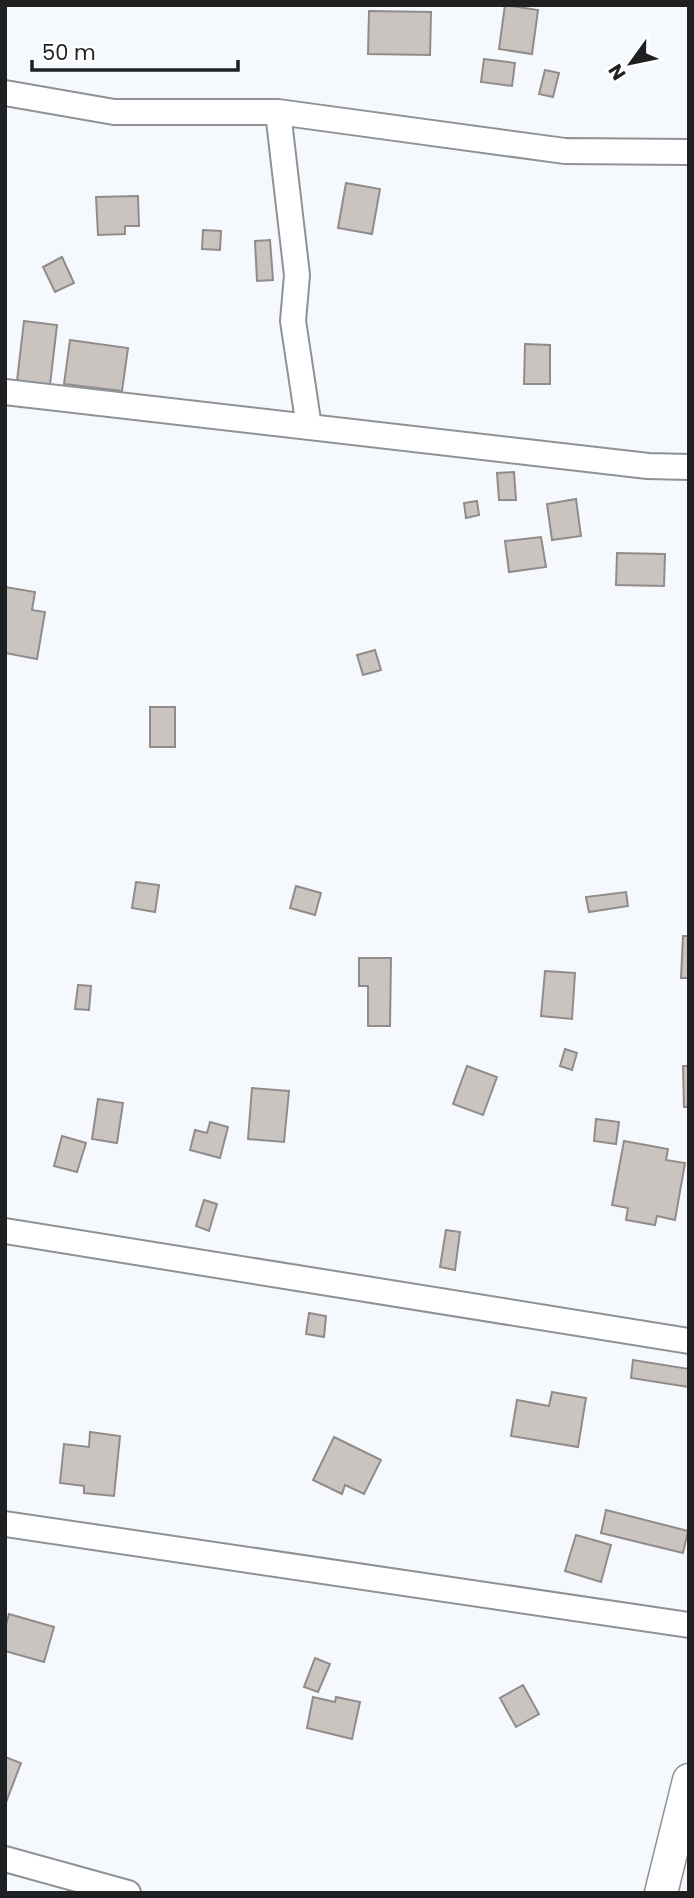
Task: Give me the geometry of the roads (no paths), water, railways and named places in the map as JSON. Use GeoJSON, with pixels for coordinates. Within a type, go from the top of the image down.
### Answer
{"type":"FeatureCollection","features":[{"type":"Feature","properties":{"kind":"street"},"geometry":{"type":"LineString","coordinates":[[5,93],[114,113],[278,112],[565,151],[689,152]]}},
{"type":"Feature","properties":{"kind":"street"},"geometry":{"type":"LineString","coordinates":[[278,112],[297,275],[293,321],[309,427]]}},
{"type":"Feature","properties":{"kind":"street"},"geometry":{"type":"LineString","coordinates":[[5,391],[648,467],[689,467]]}},
{"type":"Feature","properties":{"kind":"street"},"geometry":{"type":"LineString","coordinates":[[5,1231],[689,1340]]}},
{"type":"Feature","properties":{"kind":"street"},"geometry":{"type":"LineString","coordinates":[[5,1524],[689,1625]]}},
{"type":"Feature","properties":{"kind":"street"},"geometry":{"type":"LineString","coordinates":[[661,1893],[687,1795]]}},
{"type":"Feature","properties":{"kind":"street"},"geometry":{"type":"LineString","coordinates":[[5,1859],[128,1893]]}}]}
